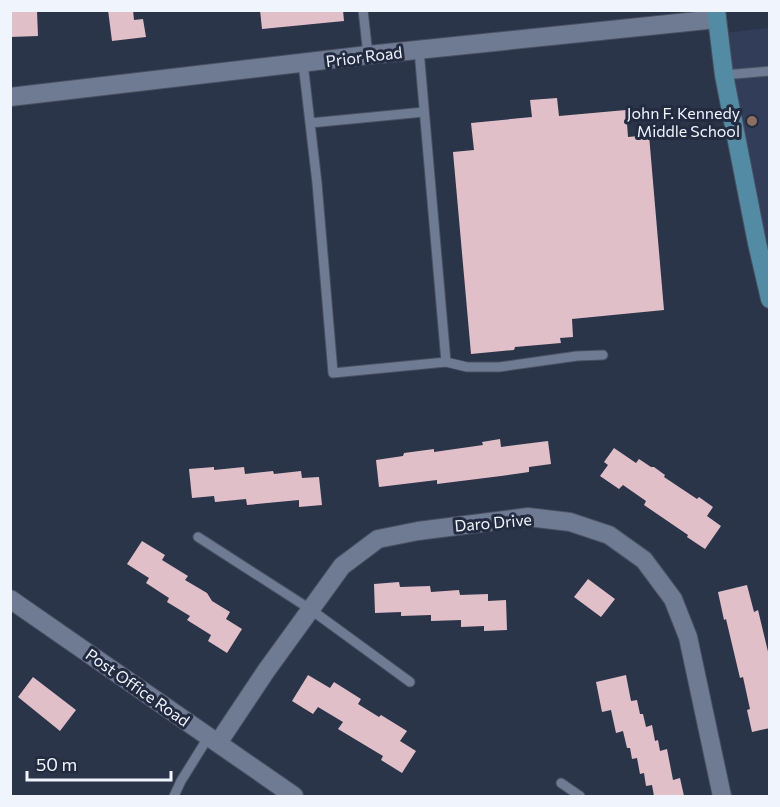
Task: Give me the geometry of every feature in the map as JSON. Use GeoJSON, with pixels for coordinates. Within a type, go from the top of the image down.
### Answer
{"type":"FeatureCollection","features":[{"type":"Feature","properties":{"kind":"main road"},"geometry":{"type":"LineString","coordinates":[[717,14],[724,75],[770,299]]}},
{"type":"Feature","properties":{"kind":"street","name":"Prior Road"},"geometry":{"type":"LineString","coordinates":[[10,97],[717,14]]}},
{"type":"Feature","properties":{"kind":"street","name":"Daro Drive"},"geometry":{"type":"LineString","coordinates":[[214,740],[342,566],[378,539],[418,531],[528,517],[570,522],[609,535],[644,560],[673,599],[688,637],[722,796]]}},
{"type":"Feature","properties":{"kind":"street","name":"Post Office Road"},"geometry":{"type":"LineString","coordinates":[[10,599],[294,796]]}},
{"type":"Feature","properties":{"kind":"lane"},"geometry":{"type":"LineString","coordinates":[[363,10],[368,55]]}},
{"type":"Feature","properties":{"kind":"lane"},"geometry":{"type":"LineString","coordinates":[[419,50],[446,362]]}},
{"type":"Feature","properties":{"kind":"lane"},"geometry":{"type":"LineString","coordinates":[[303,63],[317,183],[333,373],[446,362],[467,367],[518,365],[577,356],[603,355]]}},
{"type":"Feature","properties":{"kind":"lane"},"geometry":{"type":"LineString","coordinates":[[724,75],[770,71]]}},
{"type":"Feature","properties":{"kind":"lane"},"geometry":{"type":"LineString","coordinates":[[310,123],[424,112]]}},
{"type":"Feature","properties":{"kind":"lane"},"geometry":{"type":"LineString","coordinates":[[198,537],[310,609],[410,682]]}},
{"type":"Feature","properties":{"kind":"lane"},"geometry":{"type":"LineString","coordinates":[[174,796],[181,781],[214,740]]}},
{"type":"Feature","properties":{"kind":"lane"},"geometry":{"type":"LineString","coordinates":[[561,783],[580,796]]}},
{"type":"Feature","properties":{"kind":"shaded area","name":"John F. Kennedy Middle School"},"geometry":{"type":"Polygon","coordinates":[[[769,28],[769,267],[715,34],[769,28]]]}},
{"type":"Feature","properties":{"kind":"building"},"geometry":{"type":"Polygon","coordinates":[[[108,10],[133,10],[134,20],[143,19],[146,37],[112,41],[108,10]]]}},
{"type":"Feature","properties":{"kind":"building"},"geometry":{"type":"Polygon","coordinates":[[[260,10],[343,10],[344,21],[262,29],[260,10]]]}},
{"type":"Feature","properties":{"kind":"building"},"geometry":{"type":"Polygon","coordinates":[[[37,11],[38,36],[10,37],[10,12],[37,11]]]}},
{"type":"Feature","properties":{"kind":"building"},"geometry":{"type":"Polygon","coordinates":[[[557,98],[559,116],[626,110],[628,137],[649,135],[664,310],[572,319],[573,337],[560,338],[561,343],[471,354],[453,152],[474,150],[471,123],[532,117],[530,100],[557,98]]]}},
{"type":"Feature","properties":{"kind":"building"},"geometry":{"type":"Polygon","coordinates":[[[500,439],[501,447],[548,441],[551,464],[529,467],[529,472],[501,476],[437,484],[437,480],[379,487],[376,460],[403,456],[404,453],[434,449],[434,452],[483,445],[482,442],[500,439]]]}},
{"type":"Feature","properties":{"kind":"building"},"geometry":{"type":"Polygon","coordinates":[[[614,448],[636,463],[639,459],[654,467],[665,475],[664,477],[713,507],[707,516],[721,526],[705,549],[644,505],[646,501],[623,485],[619,489],[600,476],[608,465],[604,462],[614,448]]]}},
{"type":"Feature","properties":{"kind":"building"},"geometry":{"type":"Polygon","coordinates":[[[214,467],[214,470],[244,467],[245,474],[301,471],[302,478],[319,477],[322,505],[299,507],[299,500],[247,505],[246,499],[215,502],[214,496],[192,498],[189,469],[214,467]]]}},
{"type":"Feature","properties":{"kind":"building"},"geometry":{"type":"Polygon","coordinates":[[[142,541],[165,555],[162,560],[188,576],[185,580],[207,593],[212,601],[230,612],[226,619],[242,629],[227,653],[208,641],[211,635],[187,620],[190,616],[167,602],[169,598],[146,583],[149,578],[127,564],[142,541]]]}},
{"type":"Feature","properties":{"kind":"building"},"geometry":{"type":"Polygon","coordinates":[[[588,579],[615,599],[601,617],[574,597],[588,579]]]}},
{"type":"Feature","properties":{"kind":"building"},"geometry":{"type":"Polygon","coordinates":[[[399,582],[400,587],[430,586],[431,592],[459,590],[460,595],[488,594],[488,601],[506,600],[507,630],[484,631],[484,626],[461,627],[461,620],[431,621],[431,615],[401,616],[401,612],[375,613],[374,584],[399,582]]]}},
{"type":"Feature","properties":{"kind":"building"},"geometry":{"type":"Polygon","coordinates":[[[747,585],[754,612],[758,610],[770,660],[770,728],[752,732],[743,677],[740,678],[718,592],[747,585]]]}},
{"type":"Feature","properties":{"kind":"building"},"geometry":{"type":"Polygon","coordinates":[[[308,675],[330,688],[334,682],[361,699],[358,704],[407,731],[400,741],[416,751],[402,773],[381,760],[383,756],[338,729],[343,722],[318,707],[313,714],[292,701],[308,675]]]}},
{"type":"Feature","properties":{"kind":"building"},"geometry":{"type":"Polygon","coordinates":[[[626,675],[631,701],[637,700],[646,727],[652,725],[655,741],[658,740],[660,751],[667,749],[673,780],[680,778],[684,796],[654,796],[652,785],[646,786],[644,773],[640,774],[637,758],[632,759],[623,731],[616,733],[611,710],[602,712],[596,682],[626,675]]]}},
{"type":"Feature","properties":{"kind":"building"},"geometry":{"type":"Polygon","coordinates":[[[33,677],[76,710],[60,731],[18,697],[33,677]]]}},
{"type":"Feature","properties":{"kind":"place","name":"John F. Kennedy Middle School"},"geometry":{"type":"Point","coordinates":[752,121]}}]}
